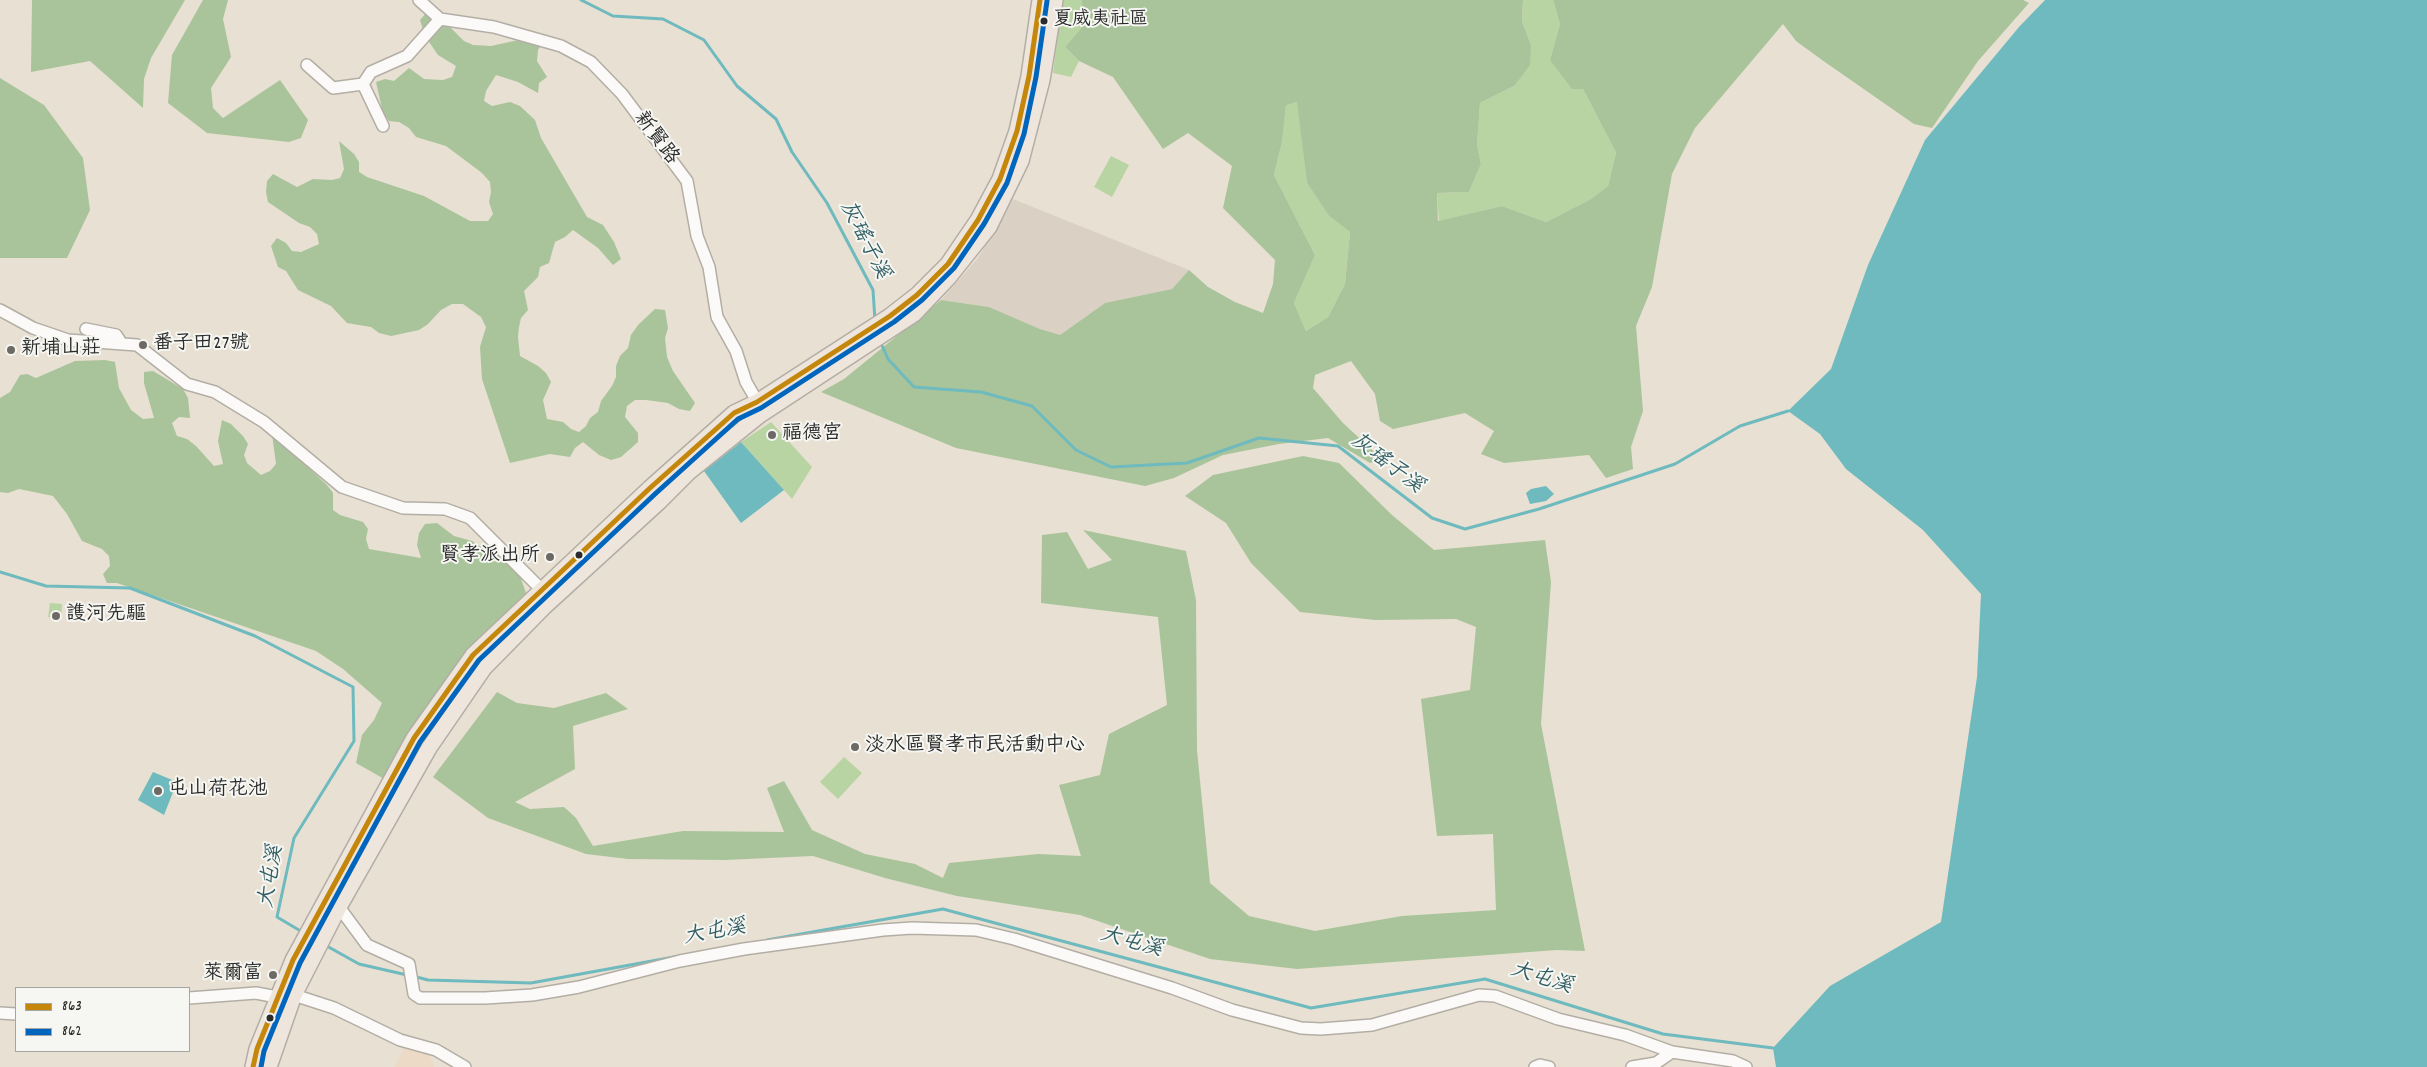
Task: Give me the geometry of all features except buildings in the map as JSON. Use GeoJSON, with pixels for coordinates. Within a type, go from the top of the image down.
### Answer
{"type":"FeatureCollection","features":[{"type":"Feature","properties":{"kind":"main road"},"geometry":{"type":"LineString","coordinates":[[761,408],[802,389],[891,323],[948,264],[978,220],[1000,179],[1017,131],[1029,76],[1040,0]]}},
{"type":"Feature","properties":{"kind":"main road"},"geometry":{"type":"LineString","coordinates":[[891,323],[914,314],[949,277],[989,227],[1021,161],[1042,80],[1055,0]]}},
{"type":"Feature","properties":{"kind":"main road"},"geometry":{"type":"LineString","coordinates":[[269,1067],[294,995],[308,965],[325,917],[414,738],[473,656],[660,501],[689,472],[761,408],[861,344]]}},
{"type":"Feature","properties":{"kind":"main road"},"geometry":{"type":"LineString","coordinates":[[253,1067],[257,1049],[293,960],[325,917],[339,907],[428,748],[484,668],[546,595]]}},
{"type":"Feature","properties":{"kind":"street"},"geometry":{"type":"LineString","coordinates":[[307,65],[333,88],[363,84],[371,72],[407,56],[440,19],[419,0]]}},
{"type":"Feature","properties":{"kind":"street","name":"新賢路"},"geometry":{"type":"LineString","coordinates":[[440,19],[494,27],[561,46],[591,62],[622,94],[687,181],[697,236],[709,268],[717,317],[736,351],[746,382],[761,408]]}},
{"type":"Feature","properties":{"kind":"street"},"geometry":{"type":"LineString","coordinates":[[363,84],[383,126]]}},
{"type":"Feature","properties":{"kind":"street"},"geometry":{"type":"LineString","coordinates":[[0,310],[33,328],[68,340],[137,345],[186,384],[215,392],[264,422],[342,487],[403,508],[445,509],[470,518],[546,595]]}},
{"type":"Feature","properties":{"kind":"street"},"geometry":{"type":"LineString","coordinates":[[86,329],[116,335],[122,344]]}},
{"type":"Feature","properties":{"kind":"street"},"geometry":{"type":"LineString","coordinates":[[339,907],[367,945],[410,964],[412,988],[414,994],[420,998],[485,998],[532,995],[579,987],[680,961],[744,949],[883,930],[912,928],[976,930],[1014,939],[1172,988],[1232,1010],[1301,1028],[1321,1029],[1372,1025],[1479,995],[1496,996],[1558,1019],[1624,1035],[1672,1052],[1732,1060],[1746,1067]]}},
{"type":"Feature","properties":{"kind":"street"},"geometry":{"type":"LineString","coordinates":[[190,998],[256,993],[277,997],[294,995],[334,1008],[400,1040],[436,1050],[465,1067]]}},
{"type":"Feature","properties":{"kind":"street"},"geometry":{"type":"LineString","coordinates":[[0,1013],[15,1014]]}},
{"type":"Feature","properties":{"kind":"street"},"geometry":{"type":"LineString","coordinates":[[1632,1067],[1656,1064],[1672,1052]]}},
{"type":"Feature","properties":{"kind":"street"},"geometry":{"type":"LineString","coordinates":[[1536,1067],[1540,1065],[1550,1067]]}},
{"type":"Feature","properties":{"kind":"shaded area"},"geometry":{"type":"Polygon","coordinates":[[[1013,199],[1189,270],[1172,289],[1105,303],[1060,335],[1040,329],[989,307],[941,300],[978,258],[1013,199]]]}},
{"type":"Feature","properties":{"kind":"shaded area"},"geometry":{"type":"Polygon","coordinates":[[[405,1045],[428,1051],[434,1067],[395,1067],[405,1045]]]}},
{"type":"Feature","properties":{"kind":"green space"},"geometry":{"type":"Polygon","coordinates":[[[32,0],[185,0],[151,58],[144,79],[143,108],[90,61],[31,72],[32,0]]]}},
{"type":"Feature","properties":{"kind":"green space"},"geometry":{"type":"Polygon","coordinates":[[[203,0],[228,0],[223,19],[231,57],[211,88],[213,108],[223,118],[280,80],[308,120],[301,138],[289,142],[207,133],[168,103],[172,55],[203,0]]]}},
{"type":"Feature","properties":{"kind":"green space"},"geometry":{"type":"Polygon","coordinates":[[[1062,0],[1082,0],[1082,27],[1065,47],[1079,61],[1071,77],[1053,73],[1062,0]]]}},
{"type":"Feature","properties":{"kind":"green space"},"geometry":{"type":"Polygon","coordinates":[[[1082,0],[1523,0],[1522,21],[1531,45],[1530,65],[1514,86],[1480,103],[1477,145],[1481,164],[1469,192],[1437,193],[1438,221],[1502,206],[1546,222],[1591,199],[1608,186],[1616,152],[1583,89],[1572,89],[1550,60],[1560,24],[1553,0],[2023,0],[2029,3],[1978,61],[1932,128],[1914,124],[1822,60],[1796,41],[1783,24],[1695,128],[1672,174],[1652,287],[1636,326],[1643,411],[1631,447],[1633,469],[1606,478],[1589,455],[1504,463],[1481,454],[1494,431],[1465,413],[1393,429],[1380,421],[1375,394],[1351,361],[1315,375],[1313,388],[1343,423],[1383,460],[1370,463],[1328,438],[1279,444],[1223,455],[1174,478],[1145,486],[956,448],[821,392],[844,379],[941,300],[989,307],[1040,329],[1060,335],[1105,303],[1172,289],[1189,270],[1208,287],[1235,302],[1263,313],[1273,284],[1275,260],[1223,208],[1232,166],[1188,133],[1163,149],[1113,77],[1079,61],[1065,47],[1082,27],[1082,0]],[[1297,102],[1286,105],[1282,142],[1274,175],[1315,255],[1294,303],[1306,331],[1328,317],[1345,284],[1350,232],[1329,216],[1307,183],[1297,102]]]}},
{"type":"Feature","properties":{"kind":"green space"},"geometry":{"type":"Polygon","coordinates":[[[1523,0],[1553,0],[1560,24],[1550,60],[1583,89],[1616,151],[1608,186],[1591,199],[1546,222],[1502,206],[1439,221],[1437,193],[1469,192],[1481,164],[1477,145],[1480,103],[1514,86],[1531,45],[1522,21],[1523,0]]]}},
{"type":"Feature","properties":{"kind":"green space"},"geometry":{"type":"Polygon","coordinates":[[[427,12],[451,28],[464,41],[473,45],[491,46],[523,39],[543,42],[538,50],[537,61],[547,77],[539,83],[538,93],[518,82],[496,75],[486,91],[484,101],[492,106],[510,102],[520,106],[535,120],[541,138],[587,217],[603,225],[614,242],[621,259],[613,265],[598,248],[573,230],[555,242],[549,263],[540,267],[538,277],[524,291],[528,310],[521,318],[519,327],[520,356],[538,366],[546,373],[551,382],[543,400],[547,419],[563,422],[571,429],[579,432],[586,426],[590,418],[598,412],[601,401],[612,386],[616,377],[616,366],[620,356],[628,348],[631,335],[638,325],[655,309],[665,310],[668,328],[665,338],[667,357],[673,371],[695,403],[690,411],[679,409],[668,403],[635,400],[627,406],[625,417],[638,433],[638,442],[621,457],[611,460],[599,455],[583,442],[575,448],[570,457],[550,454],[510,463],[482,379],[480,347],[486,327],[481,317],[463,304],[452,304],[441,310],[428,324],[419,330],[391,336],[379,333],[371,327],[347,323],[331,306],[298,290],[286,271],[278,267],[271,246],[277,238],[286,243],[292,251],[301,252],[319,244],[317,234],[310,227],[299,223],[268,202],[266,192],[267,181],[273,174],[297,187],[313,179],[332,180],[340,178],[344,169],[339,141],[354,154],[359,162],[359,172],[367,177],[424,196],[470,221],[488,221],[493,214],[489,202],[490,182],[482,173],[446,146],[416,137],[409,128],[399,122],[389,121],[383,113],[376,82],[385,79],[394,81],[409,68],[424,79],[443,80],[452,77],[456,66],[438,55],[425,36],[420,20],[427,12]]]}},
{"type":"Feature","properties":{"kind":"green space"},"geometry":{"type":"Polygon","coordinates":[[[0,78],[44,105],[83,158],[90,210],[67,258],[0,258],[0,78]]]}},
{"type":"Feature","properties":{"kind":"green space"},"geometry":{"type":"Polygon","coordinates":[[[1298,102],[1307,183],[1329,216],[1350,232],[1345,284],[1328,317],[1306,331],[1294,303],[1315,255],[1274,175],[1282,142],[1286,104],[1298,102]]]}},
{"type":"Feature","properties":{"kind":"green space"},"geometry":{"type":"Polygon","coordinates":[[[1111,156],[1129,165],[1112,197],[1094,187],[1111,156]]]}},
{"type":"Feature","properties":{"kind":"green space"},"geometry":{"type":"Polygon","coordinates":[[[105,360],[115,362],[119,388],[131,410],[143,419],[154,418],[144,383],[144,372],[153,371],[183,389],[188,398],[190,418],[179,417],[172,423],[177,436],[187,439],[196,446],[214,466],[223,464],[218,441],[222,420],[231,424],[243,436],[248,444],[244,455],[247,463],[261,475],[270,471],[276,464],[272,434],[327,485],[333,493],[333,510],[340,515],[363,522],[368,529],[366,539],[369,549],[421,558],[417,545],[419,533],[425,524],[437,523],[454,536],[472,541],[481,547],[502,554],[520,576],[526,593],[442,691],[386,780],[356,763],[362,735],[374,720],[382,703],[343,669],[316,651],[117,583],[107,583],[103,574],[110,566],[109,556],[102,549],[82,541],[67,514],[53,496],[19,489],[8,493],[0,492],[0,398],[10,392],[20,375],[27,374],[36,378],[75,361],[105,360]]]}},
{"type":"Feature","properties":{"kind":"green space"},"geometry":{"type":"Polygon","coordinates":[[[771,422],[812,467],[792,499],[741,442],[771,422]]]}},
{"type":"Feature","properties":{"kind":"green space"},"geometry":{"type":"Polygon","coordinates":[[[1303,456],[1339,463],[1392,515],[1434,550],[1545,540],[1551,582],[1541,724],[1585,951],[1557,950],[1297,969],[1210,959],[1080,915],[957,896],[885,878],[813,856],[725,860],[628,859],[586,854],[488,818],[433,777],[497,692],[517,703],[554,708],[606,693],[628,709],[573,726],[575,769],[515,802],[530,809],[564,807],[576,818],[593,846],[683,831],[784,832],[767,788],[784,781],[812,830],[865,854],[915,864],[943,878],[949,863],[1038,854],[1081,856],[1059,785],[1100,775],[1109,734],[1167,705],[1158,617],[1041,603],[1042,535],[1067,532],[1088,569],[1112,560],[1083,530],[1186,551],[1196,600],[1197,750],[1210,883],[1249,916],[1315,931],[1402,916],[1496,910],[1493,834],[1437,836],[1421,699],[1470,690],[1476,627],[1456,619],[1375,620],[1300,612],[1251,563],[1226,523],[1185,496],[1213,475],[1303,456]]]}},
{"type":"Feature","properties":{"kind":"green space"},"geometry":{"type":"Polygon","coordinates":[[[50,603],[62,604],[61,619],[48,617],[50,603]]]}},
{"type":"Feature","properties":{"kind":"green space"},"geometry":{"type":"Polygon","coordinates":[[[844,757],[862,773],[838,799],[820,782],[844,757]]]}},
{"type":"Feature","properties":{"kind":"water"},"geometry":{"type":"Polygon","coordinates":[[[2045,0],[2427,0],[2427,1067],[1776,1067],[1773,1048],[1830,986],[1941,922],[1977,677],[1981,594],[1923,530],[1846,469],[1820,434],[1788,411],[1831,369],[1868,265],[1925,140],[2019,27],[2045,0]]]}},
{"type":"Feature","properties":{"kind":"water"},"geometry":{"type":"Polygon","coordinates":[[[741,442],[784,490],[741,523],[704,471],[741,442]]]}},
{"type":"Feature","properties":{"kind":"water"},"geometry":{"type":"Polygon","coordinates":[[[1546,486],[1554,494],[1546,501],[1530,504],[1526,493],[1531,489],[1546,486]]]}},
{"type":"Feature","properties":{"kind":"water","name":"屯山荷花池"},"geometry":{"type":"Polygon","coordinates":[[[153,772],[177,782],[164,815],[138,800],[153,772]]]}},
{"type":"Feature","properties":{"kind":"waterway","name":"灰瑤子溪"},"geometry":{"type":"LineString","coordinates":[[581,0],[613,16],[663,19],[704,40],[737,86],[776,119],[792,152],[827,203],[873,290],[875,321]]}},
{"type":"Feature","properties":{"kind":"waterway","name":"灰瑤子溪"},"geometry":{"type":"LineString","coordinates":[[880,341],[888,359],[914,387],[981,392],[1032,406],[1076,450],[1111,467],[1187,463],[1259,438],[1338,446],[1432,518],[1465,529],[1539,509],[1675,464],[1740,426],[1788,411]]}},
{"type":"Feature","properties":{"kind":"waterway","name":"大屯溪"},"geometry":{"type":"LineString","coordinates":[[0,572],[46,586],[130,588],[255,636],[353,687],[354,741],[294,838],[277,917],[304,933]]}},
{"type":"Feature","properties":{"kind":"waterway","name":"大屯溪"},"geometry":{"type":"LineString","coordinates":[[767,940],[943,909],[1311,1008],[1485,979],[1663,1034],[1773,1048]]}},
{"type":"Feature","properties":{"kind":"waterway","name":"大屯溪"},"geometry":{"type":"LineString","coordinates":[[325,945],[359,964],[407,975]]}},
{"type":"Feature","properties":{"kind":"waterway","name":"大屯溪"},"geometry":{"type":"LineString","coordinates":[[413,976],[428,980],[531,983],[674,957]]}},
{"type":"Feature","properties":{"kind":"transit line","name":"863"},"geometry":{"type":"LineString","coordinates":[[253,1067],[257,1049],[293,960],[414,738],[473,655],[650,488],[734,413],[757,402],[890,316],[917,295],[948,264],[978,220],[1000,179],[1017,131],[1029,76],[1040,0]]}},
{"type":"Feature","properties":{"kind":"transit line","name":"862"},"geometry":{"type":"LineString","coordinates":[[261,1067],[264,1051],[300,963],[420,742],[479,660],[655,494],[738,419],[761,408],[894,322],[922,300],[954,268],[984,224],[1007,183],[1024,134],[1036,77],[1047,1]]}},
{"type":"Feature","properties":{"kind":"place","name":"夏威夷社區"},"geometry":{"type":"Point","coordinates":[1044,21]}},
{"type":"Feature","properties":{"kind":"place","name":"番子田27號"},"geometry":{"type":"Point","coordinates":[143,345]}},
{"type":"Feature","properties":{"kind":"place","name":"新埔山莊"},"geometry":{"type":"Point","coordinates":[11,350]}},
{"type":"Feature","properties":{"kind":"place","name":"福德宮"},"geometry":{"type":"Point","coordinates":[772,435]}},
{"type":"Feature","properties":{"kind":"place","name":"賢孝派出所"},"geometry":{"type":"Point","coordinates":[550,557]}},
{"type":"Feature","properties":{"kind":"place","name":"謢河先驅"},"geometry":{"type":"Point","coordinates":[56,616]}},
{"type":"Feature","properties":{"kind":"place","name":"淡水區賢孝市民活動中心"},"geometry":{"type":"Point","coordinates":[855,747]}},
{"type":"Feature","properties":{"kind":"place","name":"屯山荷花池"},"geometry":{"type":"Point","coordinates":[158,791]}},
{"type":"Feature","properties":{"kind":"place","name":"萊爾富"},"geometry":{"type":"Point","coordinates":[273,975]}}]}
